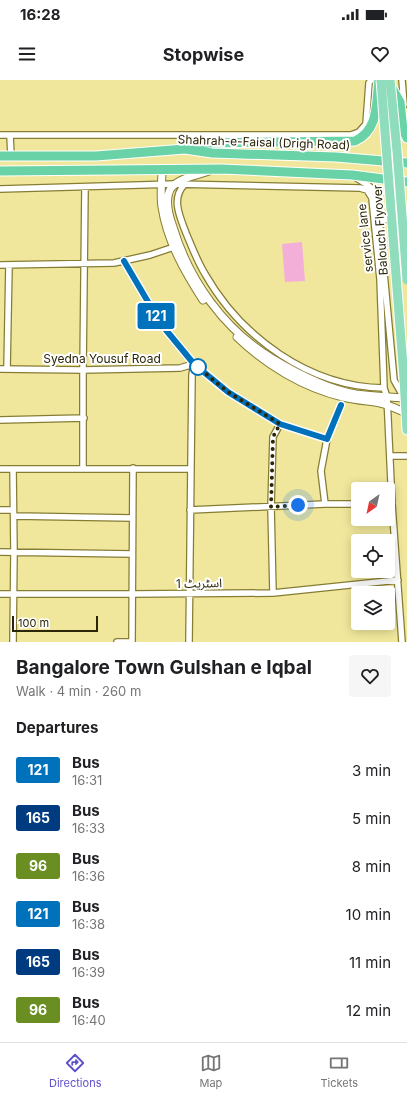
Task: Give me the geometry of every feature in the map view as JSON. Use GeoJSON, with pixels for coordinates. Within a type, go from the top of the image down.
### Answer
{"type":"FeatureCollection","features":[{"type":"Feature","properties":{"kind":"highway"},"geometry":{"type":"LineString","coordinates":[[185,150],[203,143],[354,141],[366,134],[372,123],[380,80]]}},
{"type":"Feature","properties":{"kind":"highway"},"geometry":{"type":"LineString","coordinates":[[391,84],[400,102],[403,130],[407,138]]}},
{"type":"Feature","properties":{"kind":"highway","name":"Shahrah-e-Faisal (Drigh Road)"},"geometry":{"type":"LineString","coordinates":[[0,156],[96,156],[185,150],[212,153],[329,156],[407,163]]}},
{"type":"Feature","properties":{"kind":"highway"},"geometry":{"type":"LineString","coordinates":[[0,171],[213,170],[352,176],[407,182]]}},
{"type":"Feature","properties":{"kind":"main road","name":"Balouch Flyover"},"geometry":{"type":"LineString","coordinates":[[380,80],[407,430]]}},
{"type":"Feature","properties":{"kind":"main road","name":"Balouch Flyover"},"geometry":{"type":"LineString","coordinates":[[391,84],[407,280]]}},
{"type":"Feature","properties":{"kind":"street"},"geometry":{"type":"LineString","coordinates":[[0,135],[351,135],[362,130],[366,124],[371,80]]}},
{"type":"Feature","properties":{"kind":"street"},"geometry":{"type":"LineString","coordinates":[[402,80],[404,116],[407,123]]}},
{"type":"Feature","properties":{"kind":"street"},"geometry":{"type":"LineString","coordinates":[[10,135],[11,156]]}},
{"type":"Feature","properties":{"kind":"street"},"geometry":{"type":"LineString","coordinates":[[162,170],[162,206],[174,247],[191,282],[207,305],[232,333],[263,359],[285,373],[321,390],[344,397],[387,405],[406,413]]}},
{"type":"Feature","properties":{"kind":"street"},"geometry":{"type":"LineString","coordinates":[[213,170],[175,184],[170,192],[168,205],[178,244],[196,280],[207,297],[232,326],[244,337],[271,358],[309,378],[348,392],[404,398]]}},
{"type":"Feature","properties":{"kind":"street"},"geometry":{"type":"LineString","coordinates":[[352,176],[370,186],[378,197],[394,380],[404,398]]}},
{"type":"Feature","properties":{"kind":"street","name":"service lane"},"geometry":{"type":"LineString","coordinates":[[0,189],[162,186],[175,184],[360,188],[369,193],[372,198],[380,278],[384,388],[387,397],[390,482]]}},
{"type":"Feature","properties":{"kind":"street"},"geometry":{"type":"LineString","coordinates":[[184,185],[177,196],[177,206],[193,251],[205,275],[216,292],[244,325],[260,340],[312,372],[339,382],[365,388],[384,388]]}},
{"type":"Feature","properties":{"kind":"street"},"geometry":{"type":"LineString","coordinates":[[84,468],[83,370],[85,187]]}},
{"type":"Feature","properties":{"kind":"street"},"geometry":{"type":"LineString","coordinates":[[379,219],[407,220]]}},
{"type":"Feature","properties":{"kind":"street"},"geometry":{"type":"LineString","coordinates":[[0,265],[85,264],[124,261],[150,255],[174,247]]}},
{"type":"Feature","properties":{"kind":"street"},"geometry":{"type":"LineString","coordinates":[[124,261],[161,324],[194,364],[228,392],[280,424],[327,439]]}},
{"type":"Feature","properties":{"kind":"street"},"geometry":{"type":"LineString","coordinates":[[7,369],[9,265]]}},
{"type":"Feature","properties":{"kind":"street"},"geometry":{"type":"LineString","coordinates":[[189,642],[190,469],[192,375],[194,364]]}},
{"type":"Feature","properties":{"kind":"street","name":"Syedna Yousuf Road"},"geometry":{"type":"LineString","coordinates":[[0,369],[83,370],[180,368],[194,364]]}},
{"type":"Feature","properties":{"kind":"street"},"geometry":{"type":"LineString","coordinates":[[325,504],[321,471],[327,439],[341,405]]}},
{"type":"Feature","properties":{"kind":"street"},"geometry":{"type":"LineString","coordinates":[[0,420],[84,418]]}},
{"type":"Feature","properties":{"kind":"street"},"geometry":{"type":"LineString","coordinates":[[273,593],[271,507],[273,437],[280,424]]}},
{"type":"Feature","properties":{"kind":"street"},"geometry":{"type":"LineString","coordinates":[[390,456],[407,456]]}},
{"type":"Feature","properties":{"kind":"street"},"geometry":{"type":"LineString","coordinates":[[13,468],[13,642]]}},
{"type":"Feature","properties":{"kind":"street"},"geometry":{"type":"LineString","coordinates":[[117,642],[132,642],[133,468]]}},
{"type":"Feature","properties":{"kind":"street"},"geometry":{"type":"LineString","coordinates":[[0,469],[190,469]]}},
{"type":"Feature","properties":{"kind":"street"},"geometry":{"type":"LineString","coordinates":[[190,510],[351,504]]}},
{"type":"Feature","properties":{"kind":"street"},"geometry":{"type":"LineString","coordinates":[[0,510],[14,513],[132,518]]}},
{"type":"Feature","properties":{"kind":"street","name":"service lane"},"geometry":{"type":"LineString","coordinates":[[392,526],[402,642]]}},
{"type":"Feature","properties":{"kind":"street"},"geometry":{"type":"LineString","coordinates":[[0,552],[132,554]]}},
{"type":"Feature","properties":{"kind":"street","name":"اسٹریٹ 1"},"geometry":{"type":"LineString","coordinates":[[0,594],[273,593],[398,580]]}},
{"type":"Feature","properties":{"kind":"street"},"geometry":{"type":"LineString","coordinates":[[400,610],[407,609]]}},
{"type":"Feature","properties":{"kind":"shaded area"},"geometry":{"type":"Polygon","coordinates":[[[302,242],[305,281],[285,282],[282,244],[302,242]]]}},
{"type":"Feature","properties":{"kind":"bus line","name":"121"},"geometry":{"type":"LineString","coordinates":[[124,261],[161,324],[194,364],[228,392],[280,424],[327,439],[341,405]]}},
{"type":"Feature","properties":{"kind":"route"},"geometry":{"type":"LineString","coordinates":[[198,367],[194,364],[228,392],[280,424],[273,437],[271,507],[298,505]]}}]}
